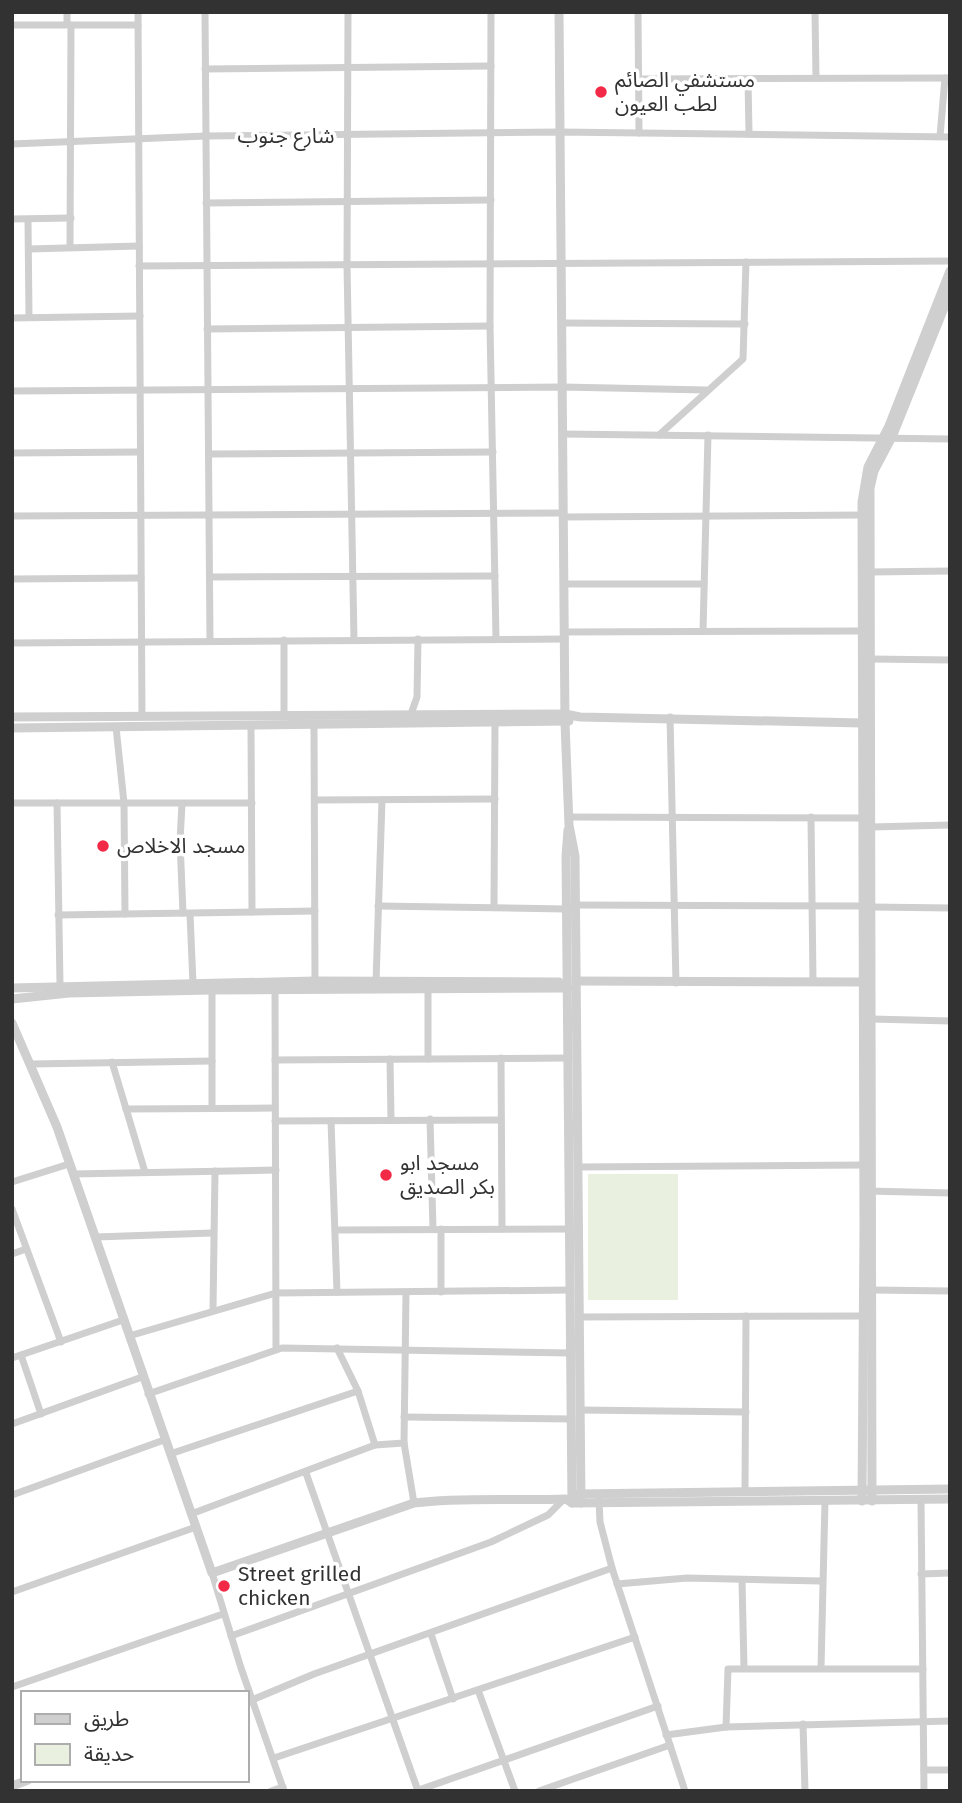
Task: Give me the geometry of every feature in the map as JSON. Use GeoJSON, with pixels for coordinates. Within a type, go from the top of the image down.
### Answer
{"type":"FeatureCollection","features":[{"type":"Feature","properties":{"kind":"street"},"geometry":{"type":"LineString","coordinates":[[67,12],[73,144],[70,247]]}},
{"type":"Feature","properties":{"kind":"street"},"geometry":{"type":"LineString","coordinates":[[138,12],[142,718]]}},
{"type":"Feature","properties":{"kind":"street"},"geometry":{"type":"LineString","coordinates":[[205,12],[210,641]]}},
{"type":"Feature","properties":{"kind":"street"},"geometry":{"type":"LineString","coordinates":[[348,12],[347,265],[354,640]]}},
{"type":"Feature","properties":{"kind":"street"},"geometry":{"type":"LineString","coordinates":[[491,12],[490,326],[496,639]]}},
{"type":"Feature","properties":{"kind":"street"},"geometry":{"type":"LineString","coordinates":[[559,12],[565,718],[569,821],[574,843],[571,907],[580,1317],[580,1410],[572,1499]]}},
{"type":"Feature","properties":{"kind":"street"},"geometry":{"type":"LineString","coordinates":[[638,12],[639,133]]}},
{"type":"Feature","properties":{"kind":"street"},"geometry":{"type":"LineString","coordinates":[[815,12],[816,78]]}},
{"type":"Feature","properties":{"kind":"street"},"geometry":{"type":"LineString","coordinates":[[12,25],[138,25]]}},
{"type":"Feature","properties":{"kind":"street"},"geometry":{"type":"LineString","coordinates":[[205,69],[492,66]]}},
{"type":"Feature","properties":{"kind":"street"},"geometry":{"type":"LineString","coordinates":[[639,79],[947,78],[940,136]]}},
{"type":"Feature","properties":{"kind":"street"},"geometry":{"type":"LineString","coordinates":[[748,79],[749,134]]}},
{"type":"Feature","properties":{"kind":"street","name":"شارع جنوب"},"geometry":{"type":"LineString","coordinates":[[12,144],[73,144],[206,136],[560,132],[950,136]]}},
{"type":"Feature","properties":{"kind":"street"},"geometry":{"type":"LineString","coordinates":[[206,203],[491,200]]}},
{"type":"Feature","properties":{"kind":"street"},"geometry":{"type":"LineString","coordinates":[[12,219],[71,218]]}},
{"type":"Feature","properties":{"kind":"street"},"geometry":{"type":"LineString","coordinates":[[28,220],[29,317]]}},
{"type":"Feature","properties":{"kind":"street"},"geometry":{"type":"LineString","coordinates":[[29,249],[139,246]]}},
{"type":"Feature","properties":{"kind":"street"},"geometry":{"type":"LineString","coordinates":[[139,266],[950,261]]}},
{"type":"Feature","properties":{"kind":"street"},"geometry":{"type":"LineString","coordinates":[[659,435],[743,359],[746,262]]}},
{"type":"Feature","properties":{"kind":"street"},"geometry":{"type":"LineString","coordinates":[[867,1496],[872,1290],[868,1191],[863,1165],[863,982],[872,827],[871,480],[950,271]]}},
{"type":"Feature","properties":{"kind":"street"},"geometry":{"type":"LineString","coordinates":[[867,1496],[864,1316],[872,1018],[862,818],[862,515],[866,477],[888,437],[950,293]]}},
{"type":"Feature","properties":{"kind":"street"},"geometry":{"type":"LineString","coordinates":[[12,318],[140,316]]}},
{"type":"Feature","properties":{"kind":"street"},"geometry":{"type":"LineString","coordinates":[[562,323],[745,324]]}},
{"type":"Feature","properties":{"kind":"street"},"geometry":{"type":"LineString","coordinates":[[207,329],[490,326]]}},
{"type":"Feature","properties":{"kind":"street"},"geometry":{"type":"LineString","coordinates":[[12,391],[562,387],[706,390]]}},
{"type":"Feature","properties":{"kind":"street"},"geometry":{"type":"LineString","coordinates":[[563,434],[950,439]]}},
{"type":"Feature","properties":{"kind":"street"},"geometry":{"type":"LineString","coordinates":[[703,631],[708,435]]}},
{"type":"Feature","properties":{"kind":"street"},"geometry":{"type":"LineString","coordinates":[[12,453],[140,452]]}},
{"type":"Feature","properties":{"kind":"street"},"geometry":{"type":"LineString","coordinates":[[209,454],[493,452]]}},
{"type":"Feature","properties":{"kind":"street"},"geometry":{"type":"LineString","coordinates":[[12,516],[862,515]]}},
{"type":"Feature","properties":{"kind":"street"},"geometry":{"type":"LineString","coordinates":[[870,572],[950,570]]}},
{"type":"Feature","properties":{"kind":"street"},"geometry":{"type":"LineString","coordinates":[[210,578],[495,576]]}},
{"type":"Feature","properties":{"kind":"street"},"geometry":{"type":"LineString","coordinates":[[12,579],[141,578]]}},
{"type":"Feature","properties":{"kind":"street"},"geometry":{"type":"LineString","coordinates":[[564,584],[704,584]]}},
{"type":"Feature","properties":{"kind":"street"},"geometry":{"type":"LineString","coordinates":[[12,643],[496,639],[703,631],[862,631]]}},
{"type":"Feature","properties":{"kind":"street"},"geometry":{"type":"LineString","coordinates":[[411,714],[417,697],[418,639]]}},
{"type":"Feature","properties":{"kind":"street"},"geometry":{"type":"LineString","coordinates":[[284,640],[284,716]]}},
{"type":"Feature","properties":{"kind":"street"},"geometry":{"type":"LineString","coordinates":[[871,659],[950,660]]}},
{"type":"Feature","properties":{"kind":"street"},"geometry":{"type":"LineString","coordinates":[[12,728],[314,725],[328,720],[411,714],[480,719],[495,723],[580,717],[670,717],[862,723]]}},
{"type":"Feature","properties":{"kind":"street"},"geometry":{"type":"LineString","coordinates":[[670,717],[676,983]]}},
{"type":"Feature","properties":{"kind":"street"},"geometry":{"type":"LineString","coordinates":[[12,718],[565,718]]}},
{"type":"Feature","properties":{"kind":"street"},"geometry":{"type":"LineString","coordinates":[[494,907],[495,723]]}},
{"type":"Feature","properties":{"kind":"street"},"geometry":{"type":"LineString","coordinates":[[314,725],[315,981]]}},
{"type":"Feature","properties":{"kind":"street"},"geometry":{"type":"LineString","coordinates":[[251,726],[252,912]]}},
{"type":"Feature","properties":{"kind":"street"},"geometry":{"type":"LineString","coordinates":[[116,727],[124,803],[125,914]]}},
{"type":"Feature","properties":{"kind":"street"},"geometry":{"type":"LineString","coordinates":[[315,800],[495,799]]}},
{"type":"Feature","properties":{"kind":"street"},"geometry":{"type":"LineString","coordinates":[[376,982],[382,800]]}},
{"type":"Feature","properties":{"kind":"street"},"geometry":{"type":"LineString","coordinates":[[12,803],[252,803]]}},
{"type":"Feature","properties":{"kind":"street"},"geometry":{"type":"LineString","coordinates":[[57,803],[60,985]]}},
{"type":"Feature","properties":{"kind":"street"},"geometry":{"type":"LineString","coordinates":[[182,804],[180,841],[192,984]]}},
{"type":"Feature","properties":{"kind":"street"},"geometry":{"type":"LineString","coordinates":[[569,821],[671,817],[862,818]]}},
{"type":"Feature","properties":{"kind":"street"},"geometry":{"type":"LineString","coordinates":[[811,817],[813,982]]}},
{"type":"Feature","properties":{"kind":"street"},"geometry":{"type":"LineString","coordinates":[[872,827],[950,825]]}},
{"type":"Feature","properties":{"kind":"street"},"geometry":{"type":"LineString","coordinates":[[378,906],[950,908]]}},
{"type":"Feature","properties":{"kind":"street"},"geometry":{"type":"LineString","coordinates":[[58,915],[315,911]]}},
{"type":"Feature","properties":{"kind":"street"},"geometry":{"type":"LineString","coordinates":[[12,999],[69,993],[212,990],[315,981],[572,985]]}},
{"type":"Feature","properties":{"kind":"street"},"geometry":{"type":"LineString","coordinates":[[12,988],[192,984],[428,989],[588,983],[863,982]]}},
{"type":"Feature","properties":{"kind":"street"},"geometry":{"type":"LineString","coordinates":[[572,985],[569,1058],[572,1499]]}},
{"type":"Feature","properties":{"kind":"street"},"geometry":{"type":"LineString","coordinates":[[275,986],[276,1349]]}},
{"type":"Feature","properties":{"kind":"street"},"geometry":{"type":"LineString","coordinates":[[428,989],[428,1059]]}},
{"type":"Feature","properties":{"kind":"street"},"geometry":{"type":"LineString","coordinates":[[212,990],[212,1107]]}},
{"type":"Feature","properties":{"kind":"street"},"geometry":{"type":"LineString","coordinates":[[872,1018],[950,1021]]}},
{"type":"Feature","properties":{"kind":"street"},"geometry":{"type":"LineString","coordinates":[[12,1023],[32,1064],[96,1237],[142,1377],[212,1573],[246,1691]]}},
{"type":"Feature","properties":{"kind":"street"},"geometry":{"type":"LineString","coordinates":[[501,1058],[502,1230]]}},
{"type":"Feature","properties":{"kind":"street"},"geometry":{"type":"LineString","coordinates":[[275,1060],[569,1058]]}},
{"type":"Feature","properties":{"kind":"street"},"geometry":{"type":"LineString","coordinates":[[390,1059],[391,1120]]}},
{"type":"Feature","properties":{"kind":"street"},"geometry":{"type":"LineString","coordinates":[[112,1062],[145,1172]]}},
{"type":"Feature","properties":{"kind":"street"},"geometry":{"type":"LineString","coordinates":[[32,1064],[212,1062]]}},
{"type":"Feature","properties":{"kind":"street"},"geometry":{"type":"LineString","coordinates":[[126,1109],[275,1108]]}},
{"type":"Feature","properties":{"kind":"street"},"geometry":{"type":"LineString","coordinates":[[430,1119],[441,1292]]}},
{"type":"Feature","properties":{"kind":"street"},"geometry":{"type":"LineString","coordinates":[[275,1121],[501,1120]]}},
{"type":"Feature","properties":{"kind":"street"},"geometry":{"type":"LineString","coordinates":[[331,1121],[337,1292]]}},
{"type":"Feature","properties":{"kind":"street"},"geometry":{"type":"LineString","coordinates":[[578,1167],[863,1165]]}},
{"type":"Feature","properties":{"kind":"street"},"geometry":{"type":"LineString","coordinates":[[12,1182],[71,1169],[145,1172],[276,1170]]}},
{"type":"Feature","properties":{"kind":"street"},"geometry":{"type":"LineString","coordinates":[[213,1310],[212,1233],[215,1171]]}},
{"type":"Feature","properties":{"kind":"street"},"geometry":{"type":"LineString","coordinates":[[868,1191],[950,1193]]}},
{"type":"Feature","properties":{"kind":"street"},"geometry":{"type":"LineString","coordinates":[[12,1209],[61,1342]]}},
{"type":"Feature","properties":{"kind":"street"},"geometry":{"type":"LineString","coordinates":[[336,1230],[570,1229]]}},
{"type":"Feature","properties":{"kind":"street"},"geometry":{"type":"LineString","coordinates":[[96,1237],[212,1233]]}},
{"type":"Feature","properties":{"kind":"street"},"geometry":{"type":"LineString","coordinates":[[12,1254],[26,1249]]}},
{"type":"Feature","properties":{"kind":"street"},"geometry":{"type":"LineString","coordinates":[[129,1336],[276,1293],[570,1290]]}},
{"type":"Feature","properties":{"kind":"street"},"geometry":{"type":"LineString","coordinates":[[872,1290],[950,1291]]}},
{"type":"Feature","properties":{"kind":"street"},"geometry":{"type":"LineString","coordinates":[[406,1293],[404,1443],[414,1503]]}},
{"type":"Feature","properties":{"kind":"street"},"geometry":{"type":"LineString","coordinates":[[745,1492],[746,1316]]}},
{"type":"Feature","properties":{"kind":"street"},"geometry":{"type":"LineString","coordinates":[[580,1317],[864,1316]]}},
{"type":"Feature","properties":{"kind":"street"},"geometry":{"type":"LineString","coordinates":[[12,1358],[123,1320]]}},
{"type":"Feature","properties":{"kind":"street"},"geometry":{"type":"LineString","coordinates":[[337,1348],[358,1391],[376,1445]]}},
{"type":"Feature","properties":{"kind":"street"},"geometry":{"type":"LineString","coordinates":[[148,1394],[276,1349],[571,1353]]}},
{"type":"Feature","properties":{"kind":"street"},"geometry":{"type":"LineString","coordinates":[[21,1355],[41,1414]]}},
{"type":"Feature","properties":{"kind":"street"},"geometry":{"type":"LineString","coordinates":[[12,1424],[142,1377]]}},
{"type":"Feature","properties":{"kind":"street"},"geometry":{"type":"LineString","coordinates":[[170,1454],[358,1391]]}},
{"type":"Feature","properties":{"kind":"street"},"geometry":{"type":"LineString","coordinates":[[580,1410],[746,1412]]}},
{"type":"Feature","properties":{"kind":"street"},"geometry":{"type":"LineString","coordinates":[[404,1417],[572,1419]]}},
{"type":"Feature","properties":{"kind":"street"},"geometry":{"type":"LineString","coordinates":[[12,1495],[164,1440]]}},
{"type":"Feature","properties":{"kind":"street"},"geometry":{"type":"LineString","coordinates":[[191,1514],[376,1445],[404,1443]]}},
{"type":"Feature","properties":{"kind":"street"},"geometry":{"type":"LineString","coordinates":[[306,1473],[351,1594],[417,1790],[502,1758],[658,1706]]}},
{"type":"Feature","properties":{"kind":"street"},"geometry":{"type":"LineString","coordinates":[[599,1498],[825,1502],[950,1489]]}},
{"type":"Feature","properties":{"kind":"street"},"geometry":{"type":"LineString","coordinates":[[212,1573],[414,1503],[460,1499],[572,1499],[745,1492],[950,1499]]}},
{"type":"Feature","properties":{"kind":"street"},"geometry":{"type":"LineString","coordinates":[[599,1498],[603,1535],[612,1568],[685,1791]]}},
{"type":"Feature","properties":{"kind":"street"},"geometry":{"type":"LineString","coordinates":[[231,1636],[491,1542],[548,1515],[572,1499]]}},
{"type":"Feature","properties":{"kind":"street"},"geometry":{"type":"LineString","coordinates":[[921,1500],[924,1791]]}},
{"type":"Feature","properties":{"kind":"street"},"geometry":{"type":"LineString","coordinates":[[821,1668],[825,1502]]}},
{"type":"Feature","properties":{"kind":"street"},"geometry":{"type":"LineString","coordinates":[[12,1592],[196,1527]]}},
{"type":"Feature","properties":{"kind":"street"},"geometry":{"type":"LineString","coordinates":[[271,1791],[284,1789],[274,1758],[249,1701],[303,1678],[612,1568]]}},
{"type":"Feature","properties":{"kind":"street"},"geometry":{"type":"LineString","coordinates":[[920,1574],[950,1573]]}},
{"type":"Feature","properties":{"kind":"street"},"geometry":{"type":"LineString","coordinates":[[617,1584],[687,1578],[821,1581]]}},
{"type":"Feature","properties":{"kind":"street"},"geometry":{"type":"LineString","coordinates":[[742,1581],[744,1668]]}},
{"type":"Feature","properties":{"kind":"street"},"geometry":{"type":"LineString","coordinates":[[12,1687],[223,1614]]}},
{"type":"Feature","properties":{"kind":"street"},"geometry":{"type":"LineString","coordinates":[[431,1634],[453,1699]]}},
{"type":"Feature","properties":{"kind":"street"},"geometry":{"type":"LineString","coordinates":[[274,1758],[635,1637]]}},
{"type":"Feature","properties":{"kind":"street"},"geometry":{"type":"LineString","coordinates":[[726,1727],[726,1670],[923,1669]]}},
{"type":"Feature","properties":{"kind":"street"},"geometry":{"type":"LineString","coordinates":[[478,1690],[514,1791]]}},
{"type":"Feature","properties":{"kind":"street"},"geometry":{"type":"LineString","coordinates":[[666,1735],[726,1727],[950,1721]]}},
{"type":"Feature","properties":{"kind":"street"},"geometry":{"type":"LineString","coordinates":[[803,1724],[806,1791]]}},
{"type":"Feature","properties":{"kind":"street"},"geometry":{"type":"LineString","coordinates":[[540,1791],[670,1745]]}},
{"type":"Feature","properties":{"kind":"street"},"geometry":{"type":"LineString","coordinates":[[924,1770],[950,1770]]}},
{"type":"Feature","properties":{"kind":"green space"},"geometry":{"type":"Polygon","coordinates":[[[588,1174],[678,1174],[678,1300],[588,1300],[588,1174]]]}},
{"type":"Feature","properties":{"kind":"place","name":"مستشفي الصائم لطب العيون"},"geometry":{"type":"Point","coordinates":[601,92]}},
{"type":"Feature","properties":{"kind":"place","name":"مسجد الاخلاص"},"geometry":{"type":"Point","coordinates":[103,846]}},
{"type":"Feature","properties":{"kind":"place","name":"مسجد ابو بكر الصديق"},"geometry":{"type":"Point","coordinates":[386,1175]}},
{"type":"Feature","properties":{"kind":"place","name":"Street grilled chicken"},"geometry":{"type":"Point","coordinates":[224,1586]}}]}
